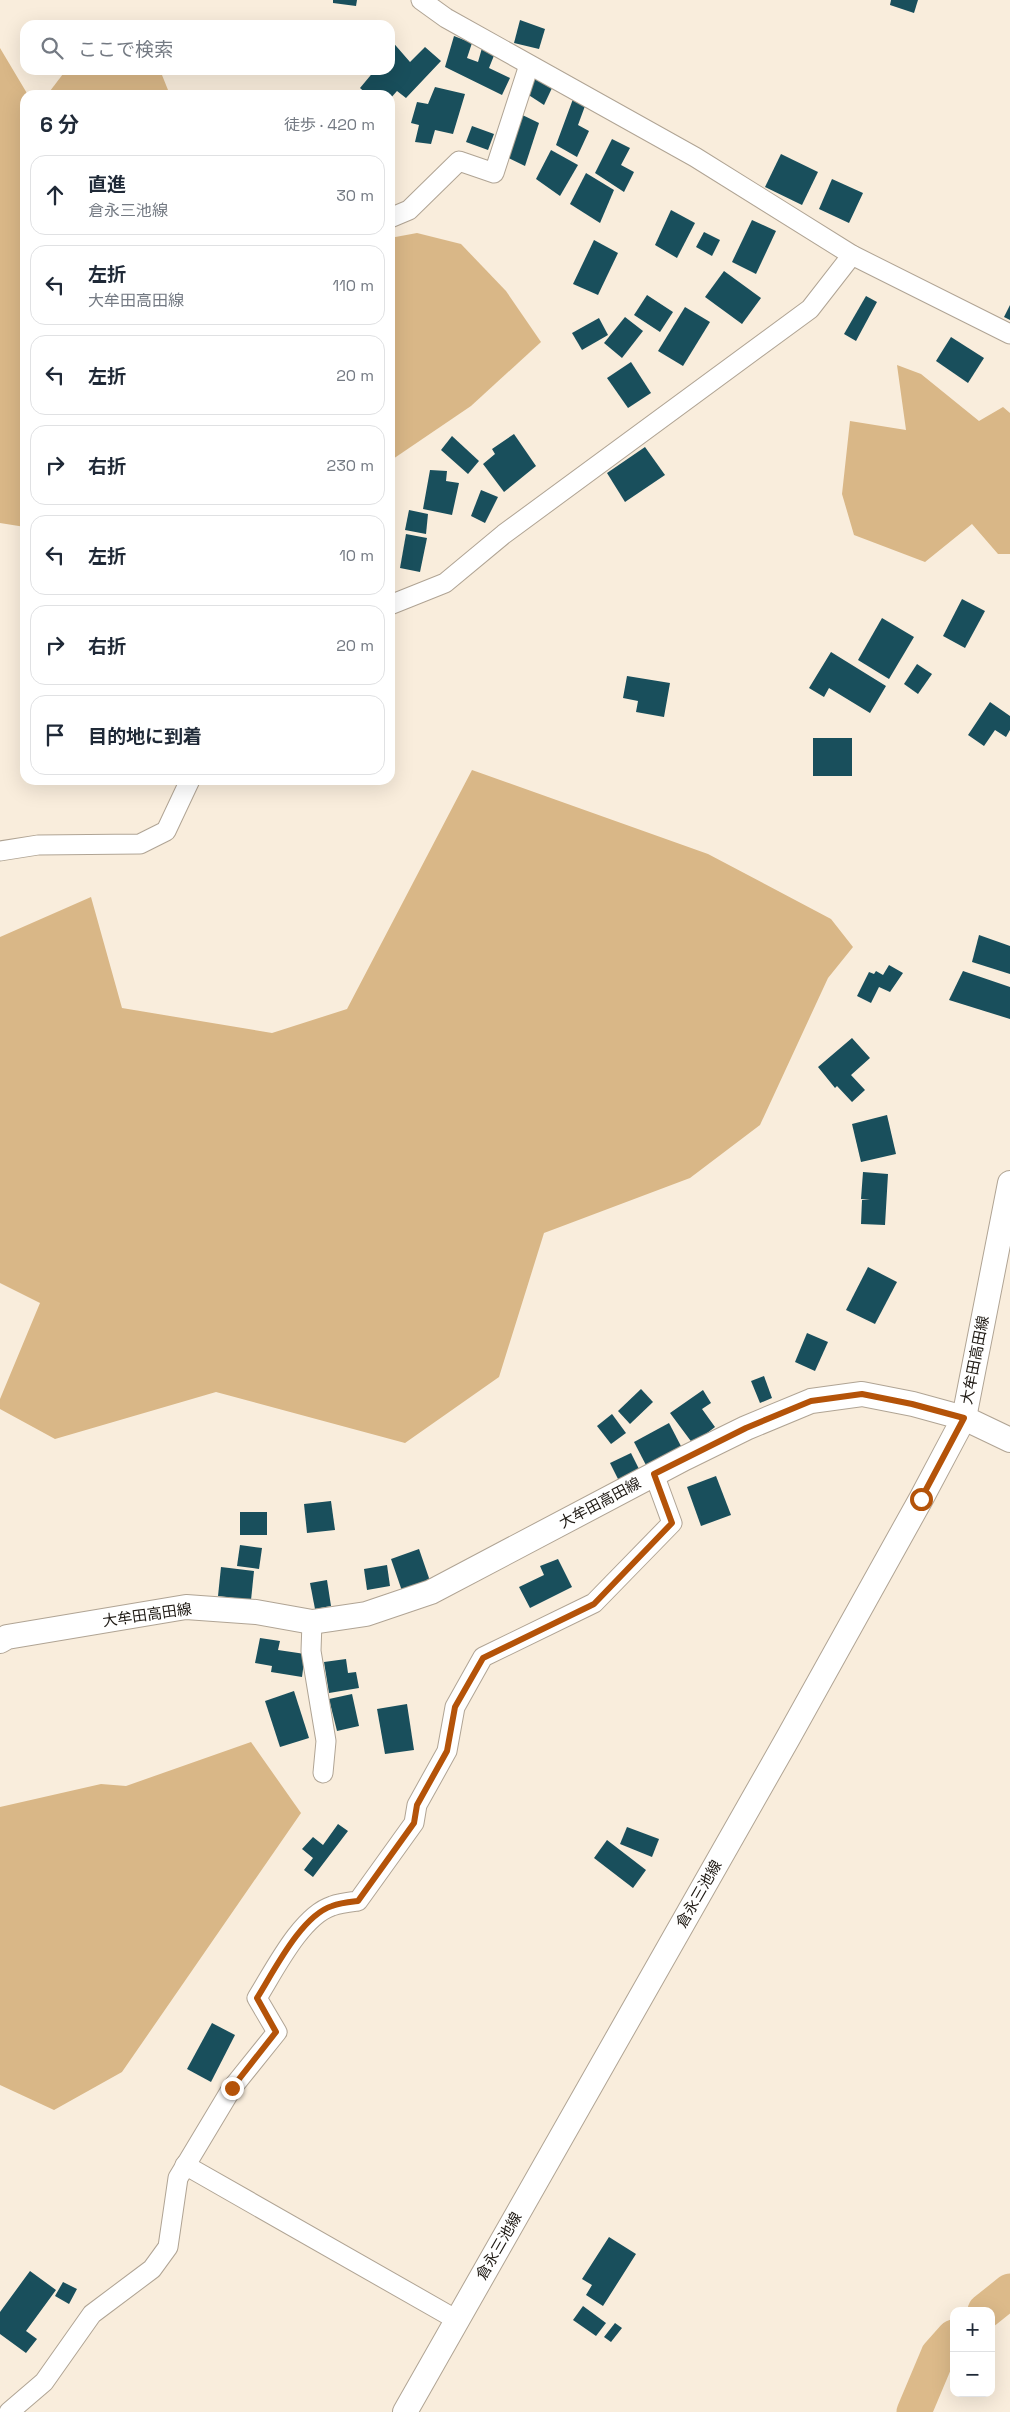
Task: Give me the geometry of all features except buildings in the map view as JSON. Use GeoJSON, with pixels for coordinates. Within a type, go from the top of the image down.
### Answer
{"type":"FeatureCollection","features":[{"type":"Feature","properties":{"kind":"main road","name":"大牟田高田線"},"geometry":{"type":"LineString","coordinates":[[0,1641],[7,1637],[186,1607],[256,1612],[312,1622],[366,1614],[431,1592],[654,1474],[746,1428],[811,1401],[862,1394],[912,1404],[964,1418],[1010,1183]]}},
{"type":"Feature","properties":{"kind":"main road"},"geometry":{"type":"LineString","coordinates":[[964,1418],[1010,1440]]}},
{"type":"Feature","properties":{"kind":"main road","name":"倉永三池線"},"geometry":{"type":"LineString","coordinates":[[405,2412],[788,1738],[964,1418]]}},
{"type":"Feature","properties":{"kind":"street"},"geometry":{"type":"LineString","coordinates":[[421,0],[446,18],[695,157],[852,256],[1010,334]]}},
{"type":"Feature","properties":{"kind":"street"},"geometry":{"type":"LineString","coordinates":[[395,216],[409,210],[459,161],[494,173],[530,65]]}},
{"type":"Feature","properties":{"kind":"street"},"geometry":{"type":"LineString","coordinates":[[395,604],[445,583],[504,534],[810,309],[852,256]]}},
{"type":"Feature","properties":{"kind":"street"},"geometry":{"type":"LineString","coordinates":[[0,851],[38,845],[140,844],[166,831],[188,785]]}},
{"type":"Feature","properties":{"kind":"street"},"geometry":{"type":"LineString","coordinates":[[9,2412],[44,2382],[92,2314],[152,2269],[168,2247],[178,2178],[232,2088],[276,2032],[257,1998],[300,1932],[313,1916],[331,1906],[358,1901],[414,1823],[417,1805],[447,1751],[455,1707],[483,1658],[594,1604],[672,1523],[654,1474]]}},
{"type":"Feature","properties":{"kind":"street"},"geometry":{"type":"LineString","coordinates":[[312,1622],[311,1651],[326,1741],[323,1772]]}},
{"type":"Feature","properties":{"kind":"street"},"geometry":{"type":"LineString","coordinates":[[185,2165],[457,2320]]}},
{"type":"Feature","properties":{"kind":"shaded area"},"geometry":{"type":"Polygon","coordinates":[[[0,48],[25,90],[20,90],[20,526],[0,523],[0,48]]]}},
{"type":"Feature","properties":{"kind":"shaded area"},"geometry":{"type":"Polygon","coordinates":[[[62,75],[162,75],[168,90],[51,90],[62,75]]]}},
{"type":"Feature","properties":{"kind":"shaded area"},"geometry":{"type":"Polygon","coordinates":[[[417,233],[461,244],[506,291],[541,342],[471,406],[395,458],[395,237],[417,233]]]}},
{"type":"Feature","properties":{"kind":"shaded area"},"geometry":{"type":"Polygon","coordinates":[[[897,365],[921,374],[979,421],[1003,407],[1010,413],[1010,554],[998,554],[972,524],[925,562],[854,535],[842,494],[850,421],[906,430],[897,365]]]}},
{"type":"Feature","properties":{"kind":"shaded area"},"geometry":{"type":"Polygon","coordinates":[[[472,770],[708,854],[831,919],[853,947],[828,978],[760,1125],[690,1178],[544,1233],[499,1377],[405,1443],[216,1392],[55,1439],[0,1409],[0,1399],[40,1303],[0,1283],[0,937],[91,897],[122,1008],[272,1033],[347,1009],[472,770]]]}},
{"type":"Feature","properties":{"kind":"shaded area"},"geometry":{"type":"Polygon","coordinates":[[[251,1742],[301,1813],[122,2072],[54,2110],[0,2085],[0,1807],[101,1784],[126,1786],[251,1742]]]}},
{"type":"Feature","properties":{"kind":"waterway"},"geometry":{"type":"LineString","coordinates":[[990,2307],[1010,2291]]}},
{"type":"Feature","properties":{"kind":"waterway"},"geometry":{"type":"LineString","coordinates":[[914,2412],[938,2355],[950,2342]]}},
{"type":"Feature","properties":{"kind":"route"},"geometry":{"type":"LineString","coordinates":[[232,2088],[276,2032],[257,1998],[300,1932],[313,1916],[331,1906],[358,1901],[414,1823],[417,1805],[447,1751],[455,1707],[483,1658],[594,1604],[672,1523],[654,1474],[746,1428],[811,1401],[862,1394],[912,1404],[964,1418],[921,1499]]}}]}
